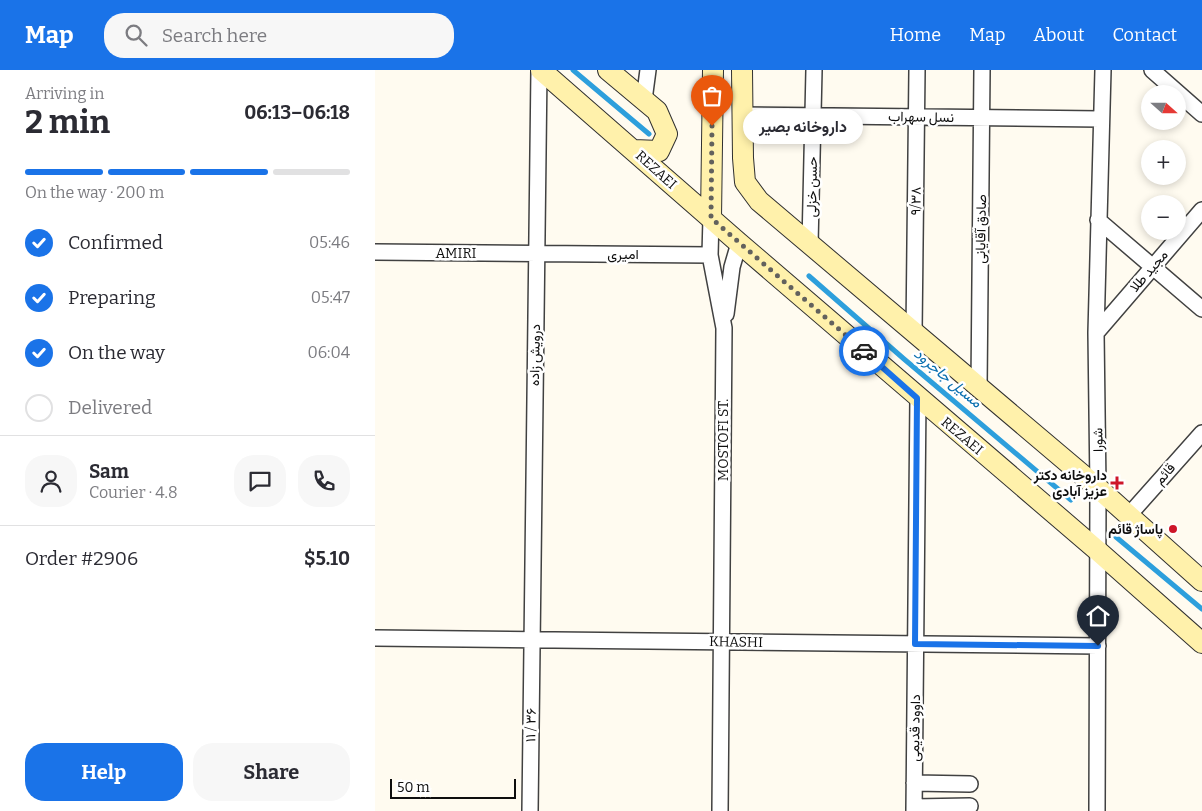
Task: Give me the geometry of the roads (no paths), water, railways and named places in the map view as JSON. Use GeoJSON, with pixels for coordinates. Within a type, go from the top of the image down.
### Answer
{"type":"FeatureCollection","features":[{"type":"Feature","properties":{"kind":"main road","name":"REZAEI"},"geometry":{"type":"LineString","coordinates":[[540,70],[917,398],[1098,551],[1202,644]]}},
{"type":"Feature","properties":{"kind":"main road"},"geometry":{"type":"LineString","coordinates":[[608,70],[657,111],[667,134],[659,151],[634,150]]}},
{"type":"Feature","properties":{"kind":"main road","name":"MOSTOFI ST."},"geometry":{"type":"LineString","coordinates":[[711,218],[713,70]]}},
{"type":"Feature","properties":{"kind":"main road"},"geometry":{"type":"LineString","coordinates":[[742,70],[745,182],[759,201],[1098,488],[1202,581]]}},
{"type":"Feature","properties":{"kind":"street","name":"درویش زاده"},"geometry":{"type":"LineString","coordinates":[[532,640],[540,70]]}},
{"type":"Feature","properties":{"kind":"street"},"geometry":{"type":"LineString","coordinates":[[644,100],[648,70]]}},
{"type":"Feature","properties":{"kind":"street","name":"حسن خزلی"},"geometry":{"type":"LineString","coordinates":[[810,244],[814,70]]}},
{"type":"Feature","properties":{"kind":"street","name":"۹/۳۸"},"geometry":{"type":"LineString","coordinates":[[914,332],[917,70]]}},
{"type":"Feature","properties":{"kind":"street","name":"صادق آقایانی"},"geometry":{"type":"LineString","coordinates":[[979,387],[982,70]]}},
{"type":"Feature","properties":{"kind":"street","name":"شورا"},"geometry":{"type":"LineString","coordinates":[[1097,811],[1098,488],[1095,333],[1103,70]]}},
{"type":"Feature","properties":{"kind":"street"},"geometry":{"type":"LineString","coordinates":[[1156,71],[1202,114]]}},
{"type":"Feature","properties":{"kind":"street","name":"نسل سهراب"},"geometry":{"type":"LineString","coordinates":[[742,115],[1100,120]]}},
{"type":"Feature","properties":{"kind":"street","name":"مجید طلا"},"geometry":{"type":"LineString","coordinates":[[1095,333],[1202,210]]}},
{"type":"Feature","properties":{"kind":"street","name":"MOSTOFI ST."},"geometry":{"type":"LineString","coordinates":[[711,218],[710,254],[723,328],[720,811]]}},
{"type":"Feature","properties":{"kind":"street"},"geometry":{"type":"LineString","coordinates":[[1098,220],[1202,309]]}},
{"type":"Feature","properties":{"kind":"street"},"geometry":{"type":"LineString","coordinates":[[723,328],[739,243]]}},
{"type":"Feature","properties":{"kind":"street","name":"AMIRI"},"geometry":{"type":"LineString","coordinates":[[375,252],[537,253]]}},
{"type":"Feature","properties":{"kind":"street","name":"امیری"},"geometry":{"type":"LineString","coordinates":[[537,253],[710,254]]}},
{"type":"Feature","properties":{"kind":"street","name":"داوود قدیمی"},"geometry":{"type":"LineString","coordinates":[[914,809],[917,398]]}},
{"type":"Feature","properties":{"kind":"street","name":"قائم"},"geometry":{"type":"LineString","coordinates":[[1129,515],[1202,432]]}},
{"type":"Feature","properties":{"kind":"street","name":"KHASHI"},"geometry":{"type":"LineString","coordinates":[[375,638],[1098,646]]}},
{"type":"Feature","properties":{"kind":"street","name":"۱۱ / ۳۶"},"geometry":{"type":"LineString","coordinates":[[530,811],[532,640]]}},
{"type":"Feature","properties":{"kind":"street"},"geometry":{"type":"LineString","coordinates":[[914,784],[970,784]]}},
{"type":"Feature","properties":{"kind":"street"},"geometry":{"type":"LineString","coordinates":[[914,809],[970,806]]}},
{"type":"Feature","properties":{"kind":"waterway","name":"مسیل جاجرود"},"geometry":{"type":"LineString","coordinates":[[573,70],[649,134]]}},
{"type":"Feature","properties":{"kind":"waterway","name":"مسیل جاجرود"},"geometry":{"type":"LineString","coordinates":[[809,276],[1071,500]]}},
{"type":"Feature","properties":{"kind":"waterway","name":"مسیل جاجرود"},"geometry":{"type":"LineString","coordinates":[[1116,537],[1202,609]]}},
{"type":"Feature","properties":{"kind":"place","name":"داروخانه بصیر"},"geometry":{"type":"Point","coordinates":[712,126]}},
{"type":"Feature","properties":{"kind":"place","name":"داروخانه دکتر عزیز آبادی"},"geometry":{"type":"Point","coordinates":[1117,483]}},
{"type":"Feature","properties":{"kind":"place","name":"پاساژ قائم"},"geometry":{"type":"Point","coordinates":[1173,529]}}]}
